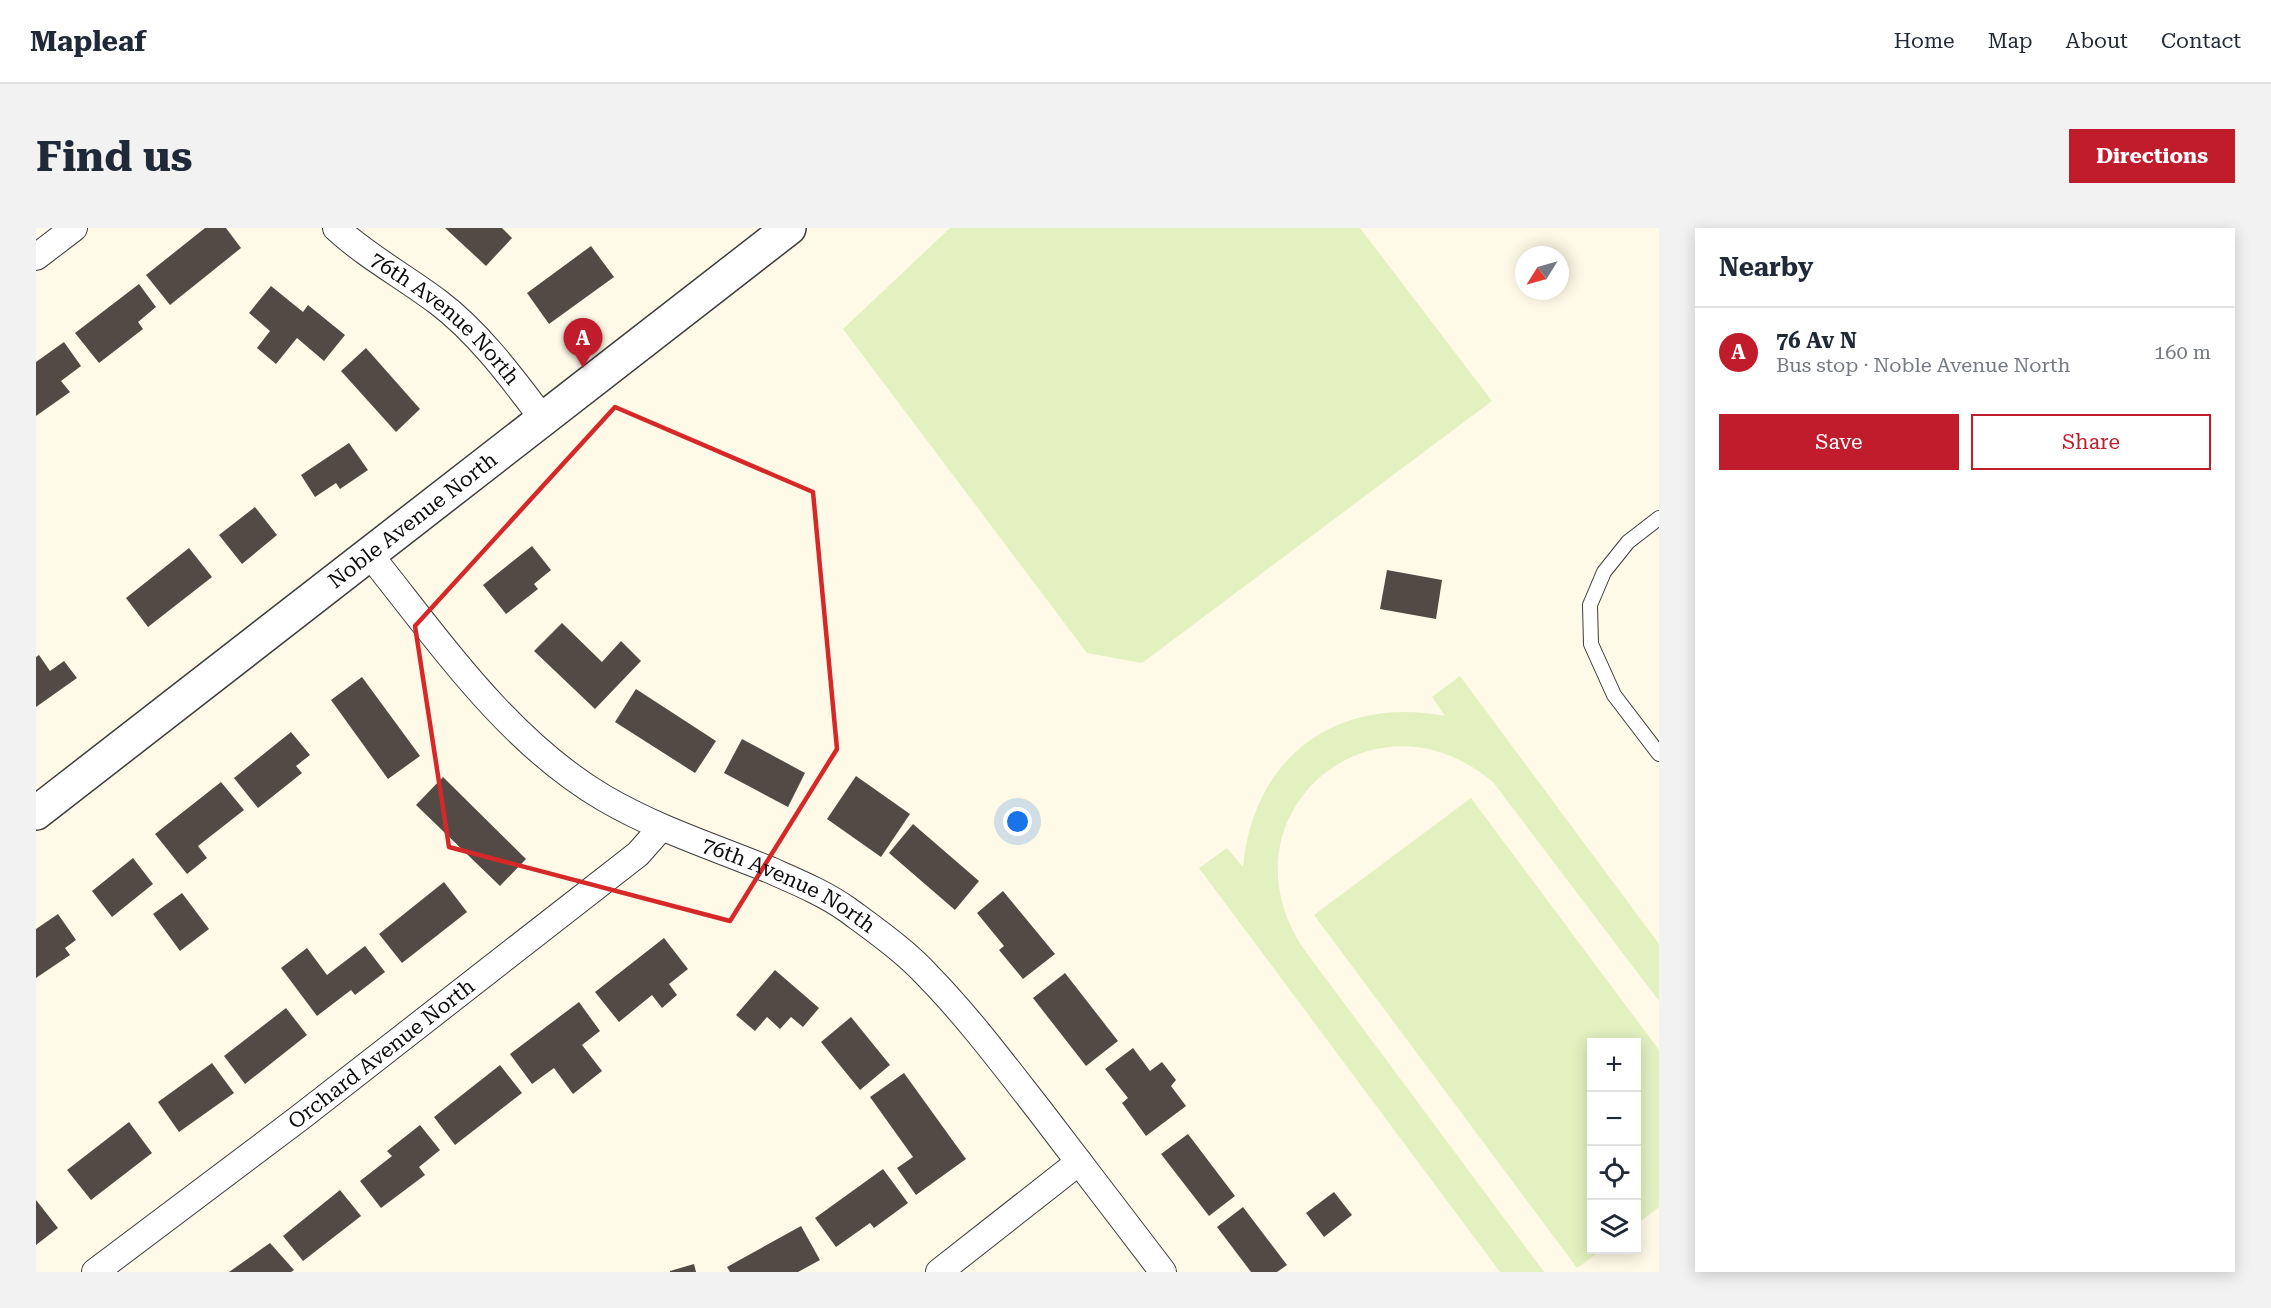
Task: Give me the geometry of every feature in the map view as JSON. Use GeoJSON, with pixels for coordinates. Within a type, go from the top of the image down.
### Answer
{"type":"FeatureCollection","features":[{"type":"Feature","properties":{"kind":"street"},"geometry":{"type":"LineString","coordinates":[[36,257],[74,228]]}},
{"type":"Feature","properties":{"kind":"street","name":"76th Avenue North"},"geometry":{"type":"LineString","coordinates":[[336,228],[440,303],[479,340],[543,419]]}},
{"type":"Feature","properties":{"kind":"street","name":"Noble Avenue North"},"geometry":{"type":"LineString","coordinates":[[36,813],[789,228]]}},
{"type":"Feature","properties":{"kind":"street","name":"76th Avenue North"},"geometry":{"type":"LineString","coordinates":[[370,555],[502,716],[550,760],[575,779],[604,798],[661,828],[798,882],[846,909],[927,975],[980,1034],[1163,1272]]}},
{"type":"Feature","properties":{"kind":"street","name":"Orchard Avenue North"},"geometry":{"type":"LineString","coordinates":[[95,1272],[302,1116],[638,854],[661,828]]}},
{"type":"Feature","properties":{"kind":"street"},"geometry":{"type":"LineString","coordinates":[[939,1272],[1079,1162]]}},
{"type":"Feature","properties":{"kind":"lane"},"geometry":{"type":"LineString","coordinates":[[1659,518],[1628,542],[1604,572],[1590,605],[1591,644],[1614,695],[1659,754]]}},
{"type":"Feature","properties":{"kind":"highlighted area"},"geometry":{"type":"Polygon","coordinates":[[[615,407],[813,492],[837,749],[730,921],[449,847],[415,626],[615,407]]]}},
{"type":"Feature","properties":{"kind":"green space"},"geometry":{"type":"Polygon","coordinates":[[[950,228],[1360,228],[1492,401],[1142,663],[1087,653],[843,329],[950,228]]]}},
{"type":"Feature","properties":{"kind":"green space"},"geometry":{"type":"Polygon","coordinates":[[[1460,676],[1659,944],[1659,1001],[1493,782],[1447,754],[1400,746],[1357,755],[1320,777],[1293,811],[1279,852],[1281,899],[1303,948],[1544,1272],[1500,1272],[1199,868],[1227,848],[1243,867],[1250,828],[1264,794],[1283,765],[1307,742],[1336,726],[1369,715],[1406,712],[1445,716],[1432,697],[1460,676]]]}},
{"type":"Feature","properties":{"kind":"green space"},"geometry":{"type":"Polygon","coordinates":[[[1471,798],[1659,1050],[1659,1207],[1641,1221],[1641,1038],[1587,1038],[1587,1254],[1596,1254],[1577,1268],[1314,915],[1471,798]]]}},
{"type":"Feature","properties":{"kind":"building"},"geometry":{"type":"Polygon","coordinates":[[[205,228],[226,228],[241,248],[170,305],[146,275],[205,228]]]}},
{"type":"Feature","properties":{"kind":"building"},"geometry":{"type":"Polygon","coordinates":[[[445,228],[502,228],[512,238],[486,266],[445,228]]]}},
{"type":"Feature","properties":{"kind":"building"},"geometry":{"type":"Polygon","coordinates":[[[591,246],[614,277],[549,324],[527,293],[591,246]]]}},
{"type":"Feature","properties":{"kind":"building"},"geometry":{"type":"Polygon","coordinates":[[[139,284],[156,307],[138,322],[143,329],[99,363],[75,333],[139,284]]]}},
{"type":"Feature","properties":{"kind":"building"},"geometry":{"type":"Polygon","coordinates":[[[271,286],[303,312],[308,305],[345,335],[324,361],[297,338],[276,364],[257,348],[270,331],[249,313],[271,286]]]}},
{"type":"Feature","properties":{"kind":"building"},"geometry":{"type":"Polygon","coordinates":[[[64,342],[81,366],[61,381],[70,392],[36,416],[36,362],[64,342]]]}},
{"type":"Feature","properties":{"kind":"building"},"geometry":{"type":"Polygon","coordinates":[[[366,348],[420,409],[396,432],[341,371],[366,348]]]}},
{"type":"Feature","properties":{"kind":"building"},"geometry":{"type":"Polygon","coordinates":[[[349,443],[368,470],[340,489],[336,483],[315,497],[301,475],[349,443]]]}},
{"type":"Feature","properties":{"kind":"building"},"geometry":{"type":"Polygon","coordinates":[[[255,507],[277,535],[242,564],[219,535],[255,507]]]}},
{"type":"Feature","properties":{"kind":"building"},"geometry":{"type":"Polygon","coordinates":[[[532,546],[551,570],[534,584],[538,589],[506,614],[483,585],[532,546]]]}},
{"type":"Feature","properties":{"kind":"building"},"geometry":{"type":"Polygon","coordinates":[[[189,548],[212,577],[148,627],[126,598],[189,548]]]}},
{"type":"Feature","properties":{"kind":"building"},"geometry":{"type":"Polygon","coordinates":[[[1387,570],[1442,580],[1436,619],[1380,609],[1387,570]]]}},
{"type":"Feature","properties":{"kind":"building"},"geometry":{"type":"Polygon","coordinates":[[[562,623],[602,662],[621,641],[641,661],[595,709],[534,651],[562,623]]]}},
{"type":"Feature","properties":{"kind":"building"},"geometry":{"type":"Polygon","coordinates":[[[39,655],[50,671],[64,661],[77,678],[36,707],[36,657],[39,655]]]}},
{"type":"Feature","properties":{"kind":"building"},"geometry":{"type":"Polygon","coordinates":[[[362,677],[420,756],[388,779],[331,700],[362,677]]]}},
{"type":"Feature","properties":{"kind":"building"},"geometry":{"type":"Polygon","coordinates":[[[636,689],[716,741],[695,773],[615,722],[636,689]]]}},
{"type":"Feature","properties":{"kind":"building"},"geometry":{"type":"Polygon","coordinates":[[[291,732],[310,755],[296,766],[302,773],[258,808],[234,778],[291,732]]]}},
{"type":"Feature","properties":{"kind":"building"},"geometry":{"type":"Polygon","coordinates":[[[742,739],[805,773],[788,807],[724,773],[742,739]]]}},
{"type":"Feature","properties":{"kind":"building"},"geometry":{"type":"Polygon","coordinates":[[[856,776],[910,814],[881,857],[827,819],[856,776]]]}},
{"type":"Feature","properties":{"kind":"building"},"geometry":{"type":"Polygon","coordinates":[[[443,777],[526,859],[500,886],[416,805],[443,777]]]}},
{"type":"Feature","properties":{"kind":"building"},"geometry":{"type":"Polygon","coordinates":[[[221,782],[244,810],[198,846],[207,858],[187,874],[155,834],[221,782]]]}},
{"type":"Feature","properties":{"kind":"building"},"geometry":{"type":"Polygon","coordinates":[[[913,824],[979,881],[955,910],[889,853],[913,824]]]}},
{"type":"Feature","properties":{"kind":"building"},"geometry":{"type":"Polygon","coordinates":[[[133,858],[153,884],[112,917],[92,891],[133,858]]]}},
{"type":"Feature","properties":{"kind":"building"},"geometry":{"type":"Polygon","coordinates":[[[444,882],[467,912],[402,963],[379,934],[444,882]]]}},
{"type":"Feature","properties":{"kind":"building"},"geometry":{"type":"Polygon","coordinates":[[[1003,891],[1055,954],[1023,979],[999,950],[1004,946],[977,913],[1003,891]]]}},
{"type":"Feature","properties":{"kind":"building"},"geometry":{"type":"Polygon","coordinates":[[[182,893],[209,929],[180,951],[153,914],[182,893]]]}},
{"type":"Feature","properties":{"kind":"building"},"geometry":{"type":"Polygon","coordinates":[[[58,914],[76,940],[65,948],[70,955],[36,978],[36,929],[58,914]]]}},
{"type":"Feature","properties":{"kind":"building"},"geometry":{"type":"Polygon","coordinates":[[[664,938],[688,969],[669,984],[677,995],[662,1008],[652,995],[619,1022],[595,992],[664,938]]]}},
{"type":"Feature","properties":{"kind":"building"},"geometry":{"type":"Polygon","coordinates":[[[365,946],[385,972],[355,995],[351,990],[317,1016],[281,968],[307,948],[327,975],[365,946]]]}},
{"type":"Feature","properties":{"kind":"building"},"geometry":{"type":"Polygon","coordinates":[[[775,970],[819,1008],[803,1027],[791,1017],[780,1029],[767,1017],[755,1031],[736,1015],[775,970]]]}},
{"type":"Feature","properties":{"kind":"building"},"geometry":{"type":"Polygon","coordinates":[[[1065,973],[1118,1041],[1086,1066],[1033,998],[1065,973]]]}},
{"type":"Feature","properties":{"kind":"building"},"geometry":{"type":"Polygon","coordinates":[[[579,1002],[600,1031],[582,1045],[602,1071],[573,1094],[554,1068],[532,1084],[510,1054],[579,1002]]]}},
{"type":"Feature","properties":{"kind":"building"},"geometry":{"type":"Polygon","coordinates":[[[286,1008],[307,1035],[245,1084],[224,1056],[286,1008]]]}},
{"type":"Feature","properties":{"kind":"building"},"geometry":{"type":"Polygon","coordinates":[[[851,1017],[890,1065],[860,1090],[821,1042],[851,1017]]]}},
{"type":"Feature","properties":{"kind":"building"},"geometry":{"type":"Polygon","coordinates":[[[1133,1048],[1150,1071],[1162,1062],[1176,1080],[1171,1086],[1186,1106],[1146,1136],[1122,1103],[1128,1098],[1105,1069],[1133,1048]]]}},
{"type":"Feature","properties":{"kind":"building"},"geometry":{"type":"Polygon","coordinates":[[[212,1063],[234,1093],[179,1132],[158,1102],[212,1063]]]}},
{"type":"Feature","properties":{"kind":"building"},"geometry":{"type":"Polygon","coordinates":[[[500,1065],[522,1093],[455,1145],[434,1117],[500,1065]]]}},
{"type":"Feature","properties":{"kind":"building"},"geometry":{"type":"Polygon","coordinates":[[[904,1073],[966,1159],[916,1195],[897,1168],[913,1157],[870,1097],[904,1073]]]}},
{"type":"Feature","properties":{"kind":"building"},"geometry":{"type":"Polygon","coordinates":[[[129,1122],[152,1153],[91,1200],[67,1170],[129,1122]]]}},
{"type":"Feature","properties":{"kind":"building"},"geometry":{"type":"Polygon","coordinates":[[[420,1125],[440,1150],[419,1167],[425,1175],[381,1208],[360,1181],[392,1156],[387,1151],[420,1125]]]}},
{"type":"Feature","properties":{"kind":"building"},"geometry":{"type":"Polygon","coordinates":[[[1188,1134],[1235,1196],[1209,1216],[1161,1154],[1188,1134]]]}},
{"type":"Feature","properties":{"kind":"building"},"geometry":{"type":"Polygon","coordinates":[[[883,1169],[908,1203],[874,1228],[870,1223],[836,1247],[815,1218],[883,1169]]]}},
{"type":"Feature","properties":{"kind":"building"},"geometry":{"type":"Polygon","coordinates":[[[340,1190],[361,1216],[303,1261],[283,1236],[340,1190]]]}},
{"type":"Feature","properties":{"kind":"building"},"geometry":{"type":"Polygon","coordinates":[[[1334,1192],[1352,1215],[1324,1237],[1306,1213],[1334,1192]]]}},
{"type":"Feature","properties":{"kind":"building"},"geometry":{"type":"Polygon","coordinates":[[[36,1200],[58,1228],[36,1245],[36,1200]]]}},
{"type":"Feature","properties":{"kind":"building"},"geometry":{"type":"Polygon","coordinates":[[[1243,1207],[1287,1265],[1277,1272],[1251,1272],[1217,1227],[1243,1207]]]}},
{"type":"Feature","properties":{"kind":"building"},"geometry":{"type":"Polygon","coordinates":[[[801,1226],[820,1260],[798,1272],[730,1272],[727,1267],[801,1226]]]}},
{"type":"Feature","properties":{"kind":"building"},"geometry":{"type":"Polygon","coordinates":[[[270,1243],[294,1270],[291,1272],[229,1272],[270,1243]]]}},
{"type":"Feature","properties":{"kind":"building"},"geometry":{"type":"Polygon","coordinates":[[[694,1264],[696,1272],[670,1272],[670,1271],[694,1264]]]}},
{"type":"Feature","properties":{"kind":"place","name":"76 Av N"},"geometry":{"type":"Point","coordinates":[583,368]}}]}
